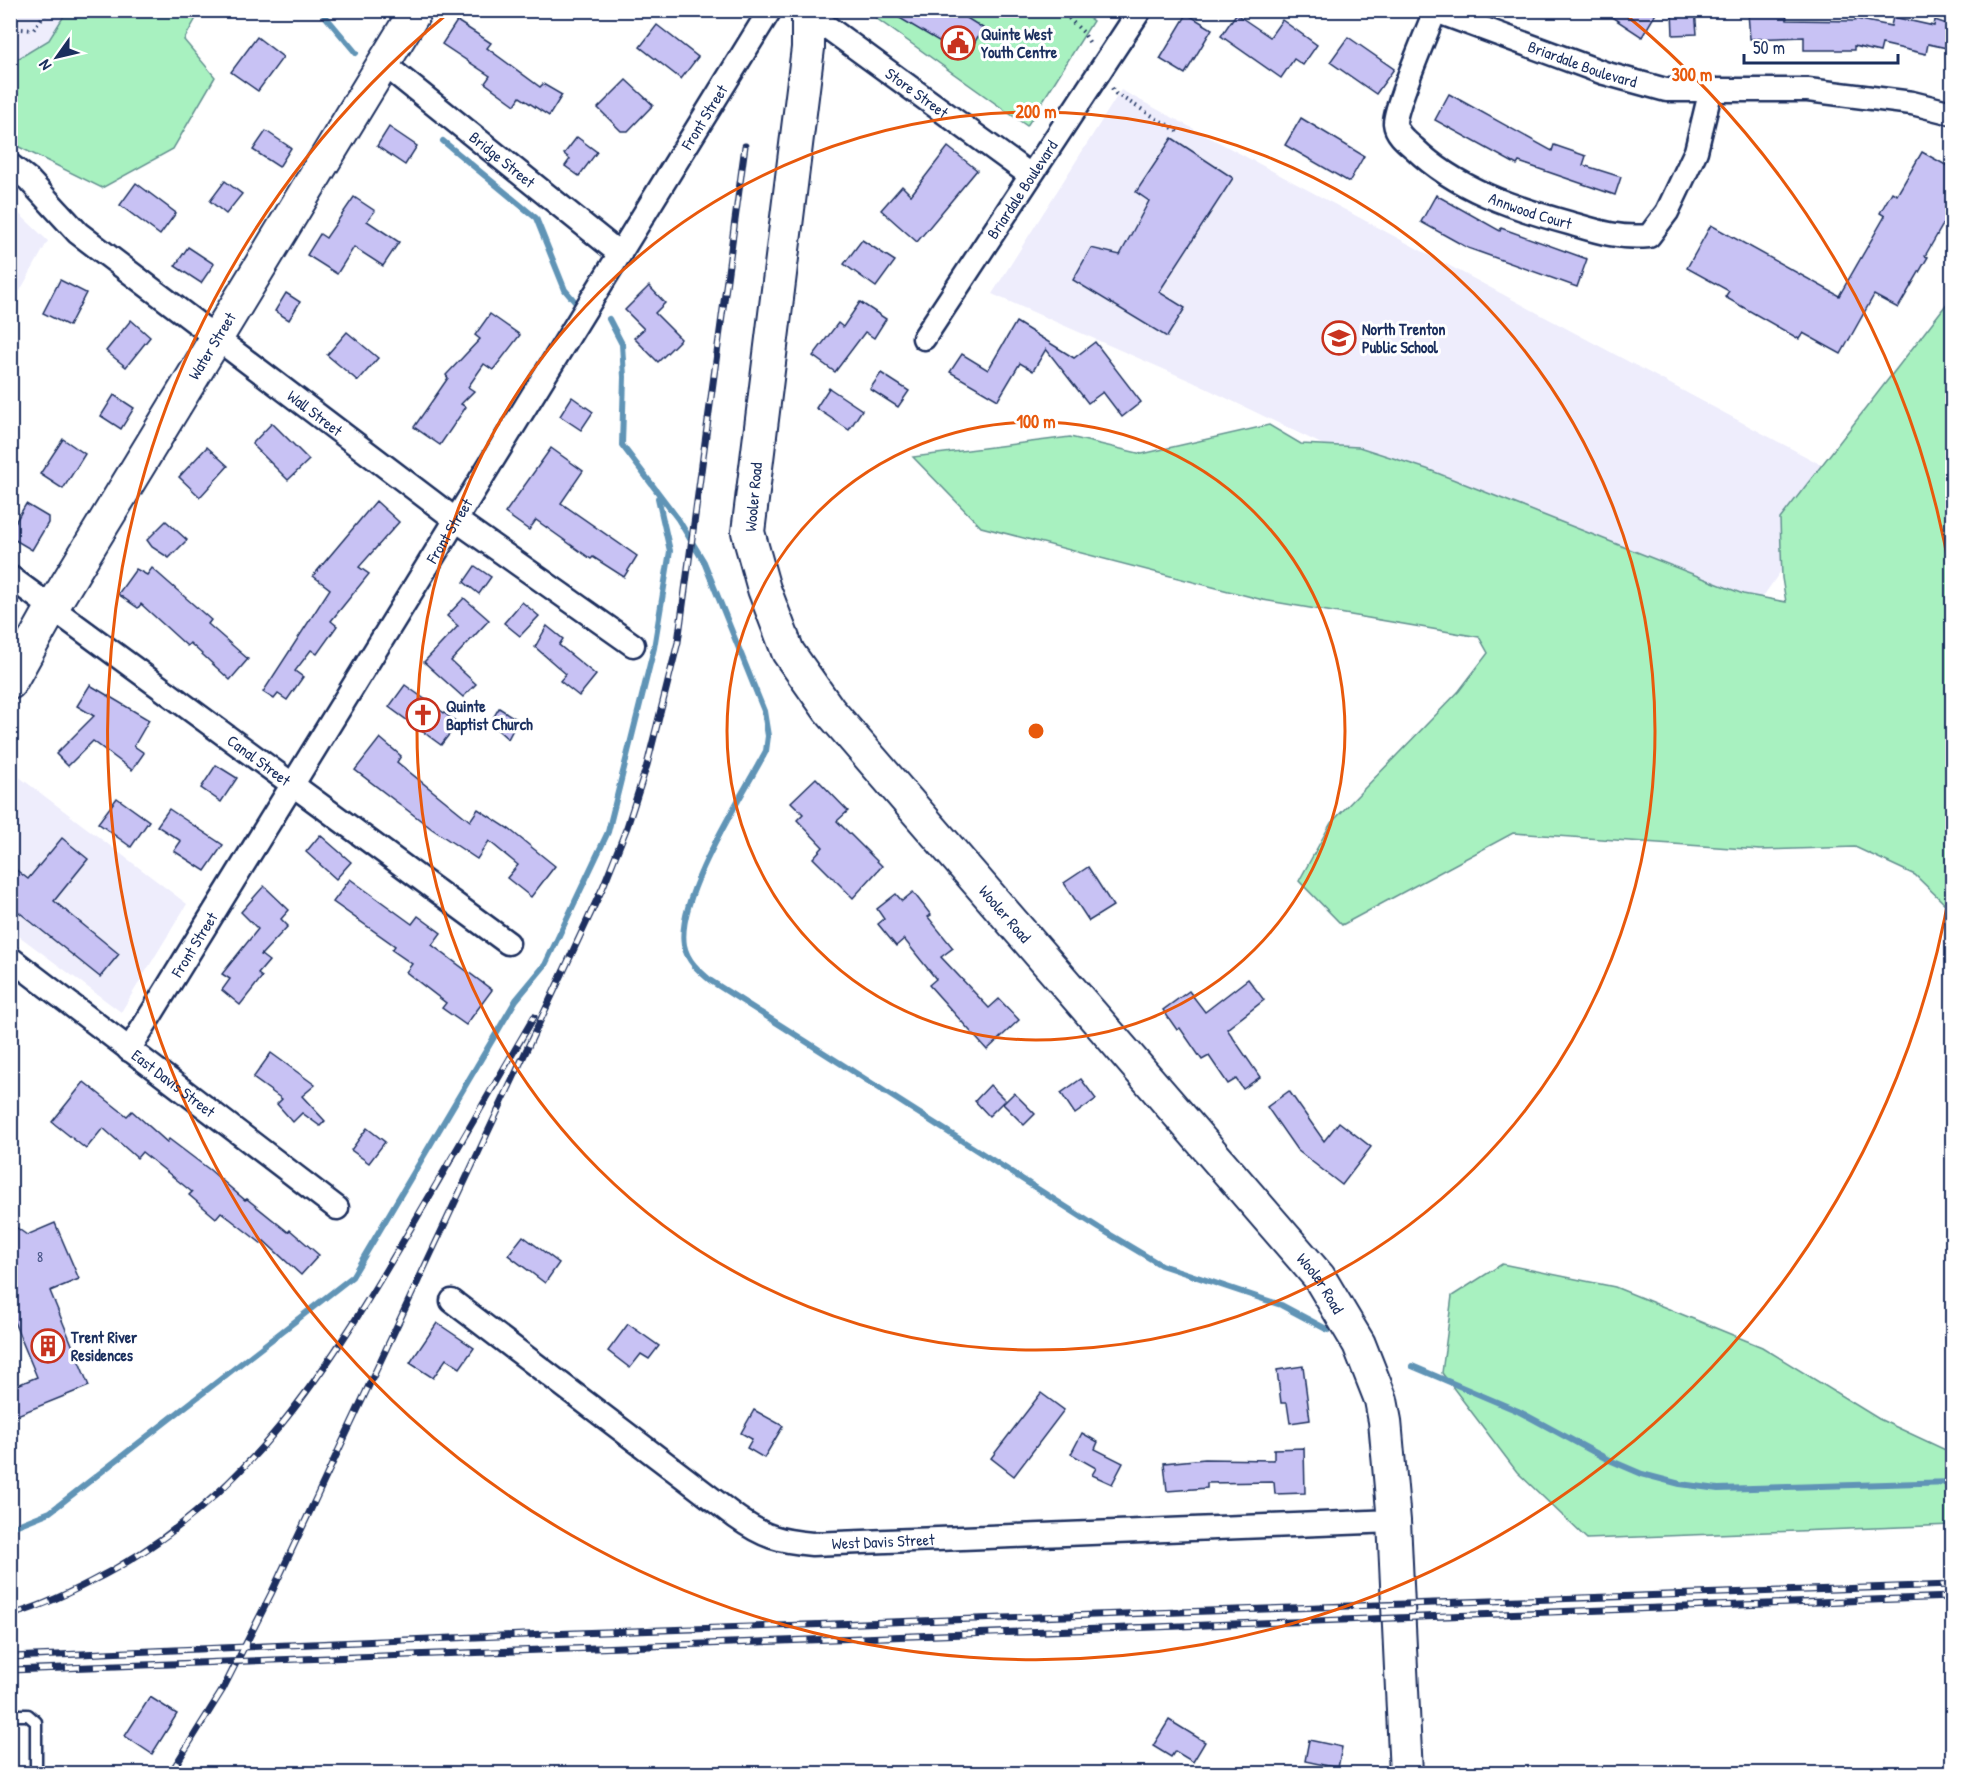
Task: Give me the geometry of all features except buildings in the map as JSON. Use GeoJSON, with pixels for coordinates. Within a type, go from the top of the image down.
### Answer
{"type":"FeatureCollection","features":[{"type":"Feature","properties":{"kind":"street","name":"Water Street"},"geometry":{"type":"LineString","coordinates":[[10,684],[52,608],[416,10]]}},
{"type":"Feature","properties":{"kind":"street","name":"Front Street"},"geometry":{"type":"LineString","coordinates":[[129,1050],[294,786],[770,10]]}},
{"type":"Feature","properties":{"kind":"street","name":"Briardale Boulevard"},"geometry":{"type":"LineString","coordinates":[[924,338],[1140,10]]}},
{"type":"Feature","properties":{"kind":"street","name":"Briardale Boulevard"},"geometry":{"type":"LineString","coordinates":[[1434,11],[1643,85],[1666,90],[1808,90],[1859,94],[1953,113]]}},
{"type":"Feature","properties":{"kind":"street","name":"Annwood Court"},"geometry":{"type":"LineString","coordinates":[[1434,11],[1395,123],[1400,134],[1437,168],[1471,187],[1529,213],[1614,237],[1649,236],[1667,212],[1696,152],[1711,89]]}},
{"type":"Feature","properties":{"kind":"street","name":"Store Street"},"geometry":{"type":"LineString","coordinates":[[807,12],[1030,175]]}},
{"type":"Feature","properties":{"kind":"street","name":"Wooler Road"},"geometry":{"type":"LineString","coordinates":[[807,12],[808,48],[748,532],[780,632],[788,652],[803,676],[839,722],[1319,1277],[1359,1344],[1381,1400],[1394,1521],[1406,1773]]}},
{"type":"Feature","properties":{"kind":"street","name":"Bridge Street"},"geometry":{"type":"LineString","coordinates":[[384,64],[620,254]]}},
{"type":"Feature","properties":{"kind":"street","name":"Wall Street"},"geometry":{"type":"LineString","coordinates":[[10,165],[28,179],[78,233],[456,520],[633,645]]}},
{"type":"Feature","properties":{"kind":"street","name":"Canal Street"},"geometry":{"type":"LineString","coordinates":[[10,577],[508,943]]}},
{"type":"Feature","properties":{"kind":"street","name":"East Davis Street"},"geometry":{"type":"LineString","coordinates":[[10,958],[337,1208]]}},
{"type":"Feature","properties":{"kind":"street","name":"West Davis Street"},"geometry":{"type":"LineString","coordinates":[[452,1301],[759,1534],[782,1541],[812,1544],[1394,1521]]}},
{"type":"Feature","properties":{"kind":"lane"},"geometry":{"type":"LineString","coordinates":[[10,1715],[28,1715],[36,1722],[36,1773]]}},
{"type":"Feature","properties":{"kind":"path"},"geometry":{"type":"LineString","coordinates":[[10,28],[33,30],[48,10]]}},
{"type":"Feature","properties":{"kind":"path"},"geometry":{"type":"LineString","coordinates":[[1060,10],[1083,32],[1095,54]]}},
{"type":"Feature","properties":{"kind":"path"},"geometry":{"type":"LineString","coordinates":[[1116,94],[1181,132]]}},
{"type":"Feature","properties":{"kind":"shaded area"},"geometry":{"type":"Polygon","coordinates":[[[11,11],[78,11],[11,99],[11,11]]]}},
{"type":"Feature","properties":{"kind":"shaded area","name":"North Trenton Public School"},"geometry":{"type":"Polygon","coordinates":[[[1121,90],[1846,478],[1731,642],[1193,382],[992,294],[1121,90]]]}},
{"type":"Feature","properties":{"kind":"shaded area"},"geometry":{"type":"Polygon","coordinates":[[[11,206],[48,241],[11,307],[11,206]]]}},
{"type":"Feature","properties":{"kind":"shaded area"},"geometry":{"type":"Polygon","coordinates":[[[10,770],[187,904],[121,1012],[11,930],[10,770]]]}},
{"type":"Feature","properties":{"kind":"green space"},"geometry":{"type":"Polygon","coordinates":[[[67,11],[200,11],[184,40],[215,77],[173,149],[102,188],[11,143],[11,63],[49,40],[67,11]]]}},
{"type":"Feature","properties":{"kind":"green space"},"geometry":{"type":"Polygon","coordinates":[[[866,11],[1079,11],[1093,21],[1027,126],[866,11]]]}},
{"type":"Feature","properties":{"kind":"green space"},"geometry":{"type":"Polygon","coordinates":[[[1952,297],[1952,911],[1915,875],[1855,847],[1760,850],[1513,833],[1342,925],[1299,881],[1331,823],[1459,691],[1488,653],[1479,637],[1263,600],[981,527],[913,457],[1070,437],[1142,454],[1269,425],[1301,444],[1359,447],[1427,469],[1743,594],[1786,602],[1782,578],[1780,519],[1952,297]]]}},
{"type":"Feature","properties":{"kind":"green space"},"geometry":{"type":"Polygon","coordinates":[[[1502,1264],[1615,1287],[1762,1347],[1879,1419],[1952,1453],[1952,1525],[1587,1539],[1517,1472],[1442,1373],[1452,1296],[1502,1264]]]}},
{"type":"Feature","properties":{"kind":"waterway"},"geometry":{"type":"LineString","coordinates":[[320,10],[356,53]]}},
{"type":"Feature","properties":{"kind":"waterway"},"geometry":{"type":"LineString","coordinates":[[443,141],[536,218],[565,290],[576,303]]}},
{"type":"Feature","properties":{"kind":"waterway"},"geometry":{"type":"LineString","coordinates":[[609,319],[622,344],[624,377],[622,445],[678,519],[704,562],[764,711],[768,736],[766,751],[713,847],[690,901],[684,925],[684,945],[691,961],[711,981],[1099,1228],[1161,1265],[1281,1305],[1328,1330]]}},
{"type":"Feature","properties":{"kind":"waterway"},"geometry":{"type":"LineString","coordinates":[[10,1528],[50,1512],[352,1277],[516,1000],[545,965],[608,832],[654,648],[670,551],[658,498]]}},
{"type":"Feature","properties":{"kind":"waterway"},"geometry":{"type":"LineString","coordinates":[[1412,1366],[1518,1411],[1607,1459],[1642,1474],[1680,1484],[1718,1489],[1952,1482]]}},
{"type":"Feature","properties":{"kind":"railway"},"geometry":{"type":"LineString","coordinates":[[170,1774],[223,1689],[271,1594],[603,887],[627,827],[647,765],[678,642],[745,146]]}},
{"type":"Feature","properties":{"kind":"railway"},"geometry":{"type":"LineString","coordinates":[[10,1615],[71,1592],[145,1550],[195,1514],[239,1472],[279,1427],[316,1379],[383,1275],[534,1017]]}},
{"type":"Feature","properties":{"kind":"railway"},"geometry":{"type":"LineString","coordinates":[[10,1657],[547,1634],[1952,1585]]}},
{"type":"Feature","properties":{"kind":"railway"},"geometry":{"type":"LineString","coordinates":[[10,1670],[1952,1597]]}},
{"type":"Feature","properties":{"kind":"place","name":"Quinte West Youth Centre"},"geometry":{"type":"Point","coordinates":[958,43]}},
{"type":"Feature","properties":{"kind":"place","name":"North Trenton Public School"},"geometry":{"type":"Point","coordinates":[1339,338]}},
{"type":"Feature","properties":{"kind":"place","name":"Quinte Baptist Church"},"geometry":{"type":"Point","coordinates":[423,715]}},
{"type":"Feature","properties":{"kind":"place","name":"Trent River Residences"},"geometry":{"type":"Point","coordinates":[48,1346]}}]}
